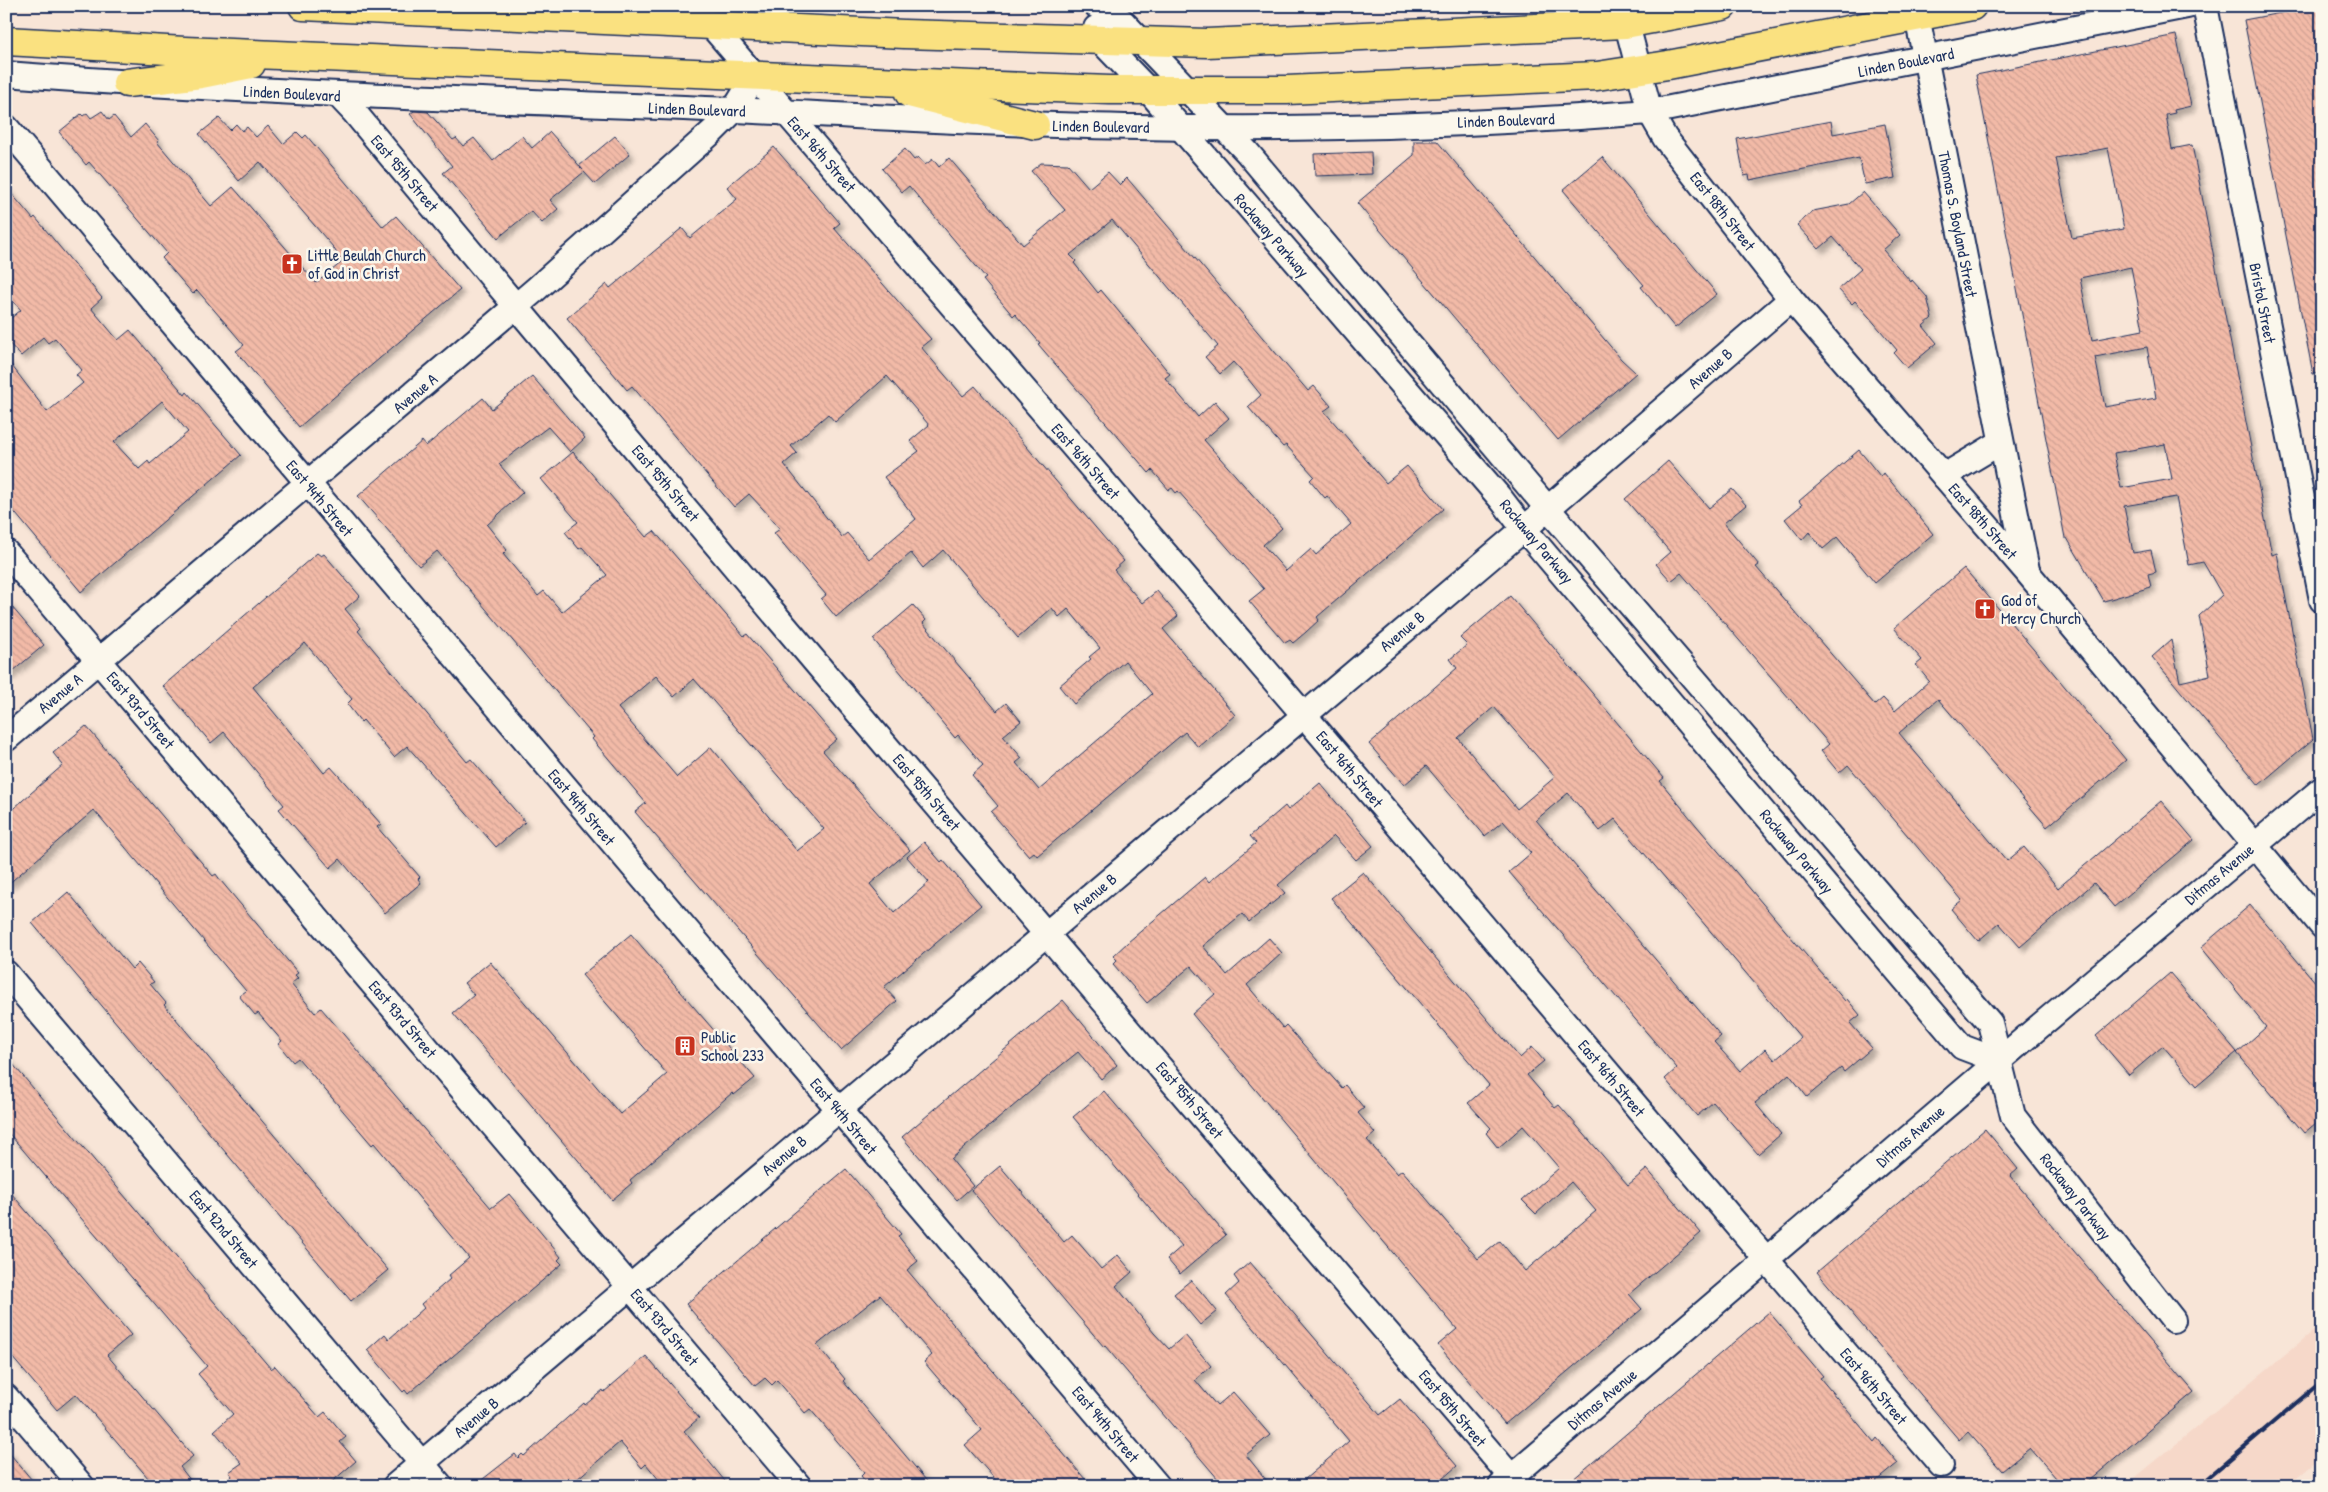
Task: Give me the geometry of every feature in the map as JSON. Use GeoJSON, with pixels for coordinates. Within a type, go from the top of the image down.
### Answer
{"type":"FeatureCollection","features":[{"type":"Feature","properties":{"kind":"highway"},"geometry":{"type":"LineString","coordinates":[[302,6],[914,34],[1098,38],[1207,43],[1623,15],[1723,6]]}},
{"type":"Feature","properties":{"kind":"highway"},"geometry":{"type":"LineString","coordinates":[[6,41],[755,76],[1189,90],[1354,87],[1589,77],[1639,71],[1916,12],[1972,6]]}},
{"type":"Feature","properties":{"kind":"highway"},"geometry":{"type":"LineString","coordinates":[[127,84],[201,74],[298,55]]}},
{"type":"Feature","properties":{"kind":"highway"},"geometry":{"type":"LineString","coordinates":[[864,80],[962,108],[1035,124]]}},
{"type":"Feature","properties":{"kind":"street"},"geometry":{"type":"LineString","coordinates":[[1092,6],[1098,38]]}},
{"type":"Feature","properties":{"kind":"street","name":"Rockaway Parkway"},"geometry":{"type":"LineString","coordinates":[[1097,6],[1121,20],[1189,90],[1266,174],[1548,509],[1990,1023],[2013,1116],[2173,1320]]}},
{"type":"Feature","properties":{"kind":"street","name":"Linden Boulevard"},"geometry":{"type":"LineString","coordinates":[[6,74],[127,84],[338,95],[1035,124],[1302,128],[1596,116],[1650,112],[2187,6]]}},
{"type":"Feature","properties":{"kind":"street","name":"Bristol Street"},"geometry":{"type":"LineString","coordinates":[[2205,6],[2322,600]]}},
{"type":"Feature","properties":{"kind":"street","name":"Thomas S. Boyland Street"},"geometry":{"type":"LineString","coordinates":[[1916,12],[2027,572]]}},
{"type":"Feature","properties":{"kind":"street","name":"East 98th Street"},"geometry":{"type":"LineString","coordinates":[[1623,15],[1650,112],[1665,138],[1791,299],[2027,572],[2322,926]]}},
{"type":"Feature","properties":{"kind":"street"},"geometry":{"type":"LineString","coordinates":[[710,24],[755,76]]}},
{"type":"Feature","properties":{"kind":"street","name":"Rockaway Parkway"},"geometry":{"type":"LineString","coordinates":[[1098,38],[1148,90],[1501,499],[1524,529],[1962,1048],[1998,1061]]}},
{"type":"Feature","properties":{"kind":"street","name":"Avenue A"},"geometry":{"type":"LineString","coordinates":[[6,739],[516,307],[734,110],[755,76]]}},
{"type":"Feature","properties":{"kind":"street","name":"East 96th Street"},"geometry":{"type":"LineString","coordinates":[[755,76],[1303,714],[1941,1465]]}},
{"type":"Feature","properties":{"kind":"street","name":"East 95th Street"},"geometry":{"type":"LineString","coordinates":[[338,95],[1511,1483]]}},
{"type":"Feature","properties":{"kind":"street","name":"East 94th Street"},"geometry":{"type":"LineString","coordinates":[[6,127],[1158,1486]]}},
{"type":"Feature","properties":{"kind":"street","name":"Avenue B"},"geometry":{"type":"LineString","coordinates":[[395,1486],[1303,714],[1548,509],[1791,299]]}},
{"type":"Feature","properties":{"kind":"street"},"geometry":{"type":"LineString","coordinates":[[1944,476],[2002,442]]}},
{"type":"Feature","properties":{"kind":"street","name":"East 93rd Street"},"geometry":{"type":"LineString","coordinates":[[6,552],[799,1486]]}},
{"type":"Feature","properties":{"kind":"street","name":"Ditmas Avenue"},"geometry":{"type":"LineString","coordinates":[[1511,1483],[1766,1260],[1998,1061],[2322,789]]}},
{"type":"Feature","properties":{"kind":"street","name":"East 92nd Street"},"geometry":{"type":"LineString","coordinates":[[6,973],[441,1486]]}},
{"type":"Feature","properties":{"kind":"street"},"geometry":{"type":"LineString","coordinates":[[6,1397],[82,1486]]}},
{"type":"Feature","properties":{"kind":"shaded area"},"geometry":{"type":"Polygon","coordinates":[[[2322,1324],[2322,1456],[2286,1486],[2125,1486],[2322,1324]]]}},
{"type":"Feature","properties":{"kind":"building"},"geometry":{"type":"Polygon","coordinates":[[[2322,6],[2322,373],[2313,374],[2244,20],[2322,6]]]}},
{"type":"Feature","properties":{"kind":"building"},"geometry":{"type":"Polygon","coordinates":[[[2176,35],[2191,106],[2174,110],[2175,113],[2166,115],[2172,149],[2192,145],[2272,555],[2277,553],[2313,739],[2259,785],[2152,657],[2171,640],[2180,682],[2210,675],[2199,616],[2222,595],[2203,562],[2189,565],[2176,497],[2124,506],[2133,553],[2151,550],[2156,572],[2148,574],[2151,587],[2104,601],[2067,538],[2065,538],[1976,75],[2176,35]],[[2108,148],[2056,158],[2072,238],[2124,229],[2108,148]],[[2131,267],[2080,278],[2092,340],[2143,330],[2131,267]],[[2147,347],[2095,357],[2105,407],[2156,398],[2147,347]],[[2165,444],[2114,453],[2121,488],[2172,479],[2165,444]]]}},
{"type":"Feature","properties":{"kind":"building"},"geometry":{"type":"Polygon","coordinates":[[[102,111],[109,120],[114,116],[131,137],[145,124],[159,141],[157,142],[211,206],[233,187],[316,283],[342,262],[333,247],[260,162],[239,181],[199,134],[219,118],[230,130],[236,124],[242,131],[247,127],[256,137],[268,126],[283,144],[297,132],[303,138],[306,135],[383,227],[396,216],[460,290],[299,427],[236,351],[244,345],[197,290],[193,294],[162,258],[167,253],[89,162],[86,165],[59,132],[81,114],[83,116],[87,113],[91,118],[102,111]]]}},
{"type":"Feature","properties":{"kind":"building"},"geometry":{"type":"Polygon","coordinates":[[[414,111],[428,112],[453,140],[456,138],[463,146],[474,138],[493,161],[522,136],[532,148],[550,132],[579,166],[615,136],[630,154],[595,184],[584,172],[550,200],[558,209],[542,223],[531,211],[498,238],[443,173],[452,166],[410,114],[414,111]]]}},
{"type":"Feature","properties":{"kind":"building"},"geometry":{"type":"Polygon","coordinates":[[[1831,121],[1833,134],[1885,124],[1895,178],[1865,184],[1859,158],[1750,180],[1749,175],[1744,176],[1737,139],[1831,121]]]}},
{"type":"Feature","properties":{"kind":"building"},"geometry":{"type":"Polygon","coordinates":[[[1414,141],[1437,141],[1621,359],[1636,373],[1558,440],[1357,203],[1414,155],[1414,141]]]}},
{"type":"Feature","properties":{"kind":"building"},"geometry":{"type":"Polygon","coordinates":[[[774,147],[840,223],[834,228],[931,339],[921,347],[963,396],[975,386],[1124,561],[1114,570],[1142,603],[1157,591],[1178,616],[1163,629],[1235,715],[1198,747],[1185,732],[1037,856],[1034,852],[1029,856],[991,812],[998,806],[972,775],[983,765],[958,735],[955,738],[873,639],[913,605],[926,620],[923,623],[997,711],[1006,703],[1021,721],[1003,736],[1022,758],[1016,763],[1039,790],[1152,694],[1125,661],[1074,704],[1059,686],[1091,659],[1089,657],[1100,648],[1068,609],[1059,617],[1052,608],[1018,638],[943,550],[923,568],[911,553],[836,617],[821,599],[826,595],[774,533],[780,529],[763,509],[749,494],[734,507],[632,386],[627,390],[567,318],[607,284],[610,288],[682,228],[690,238],[737,199],[727,187],[774,147]],[[887,376],[835,422],[828,414],[791,446],[797,453],[784,464],[842,537],[847,533],[869,559],[916,519],[884,477],[919,451],[910,441],[929,425],[887,376]]]}},
{"type":"Feature","properties":{"kind":"building"},"geometry":{"type":"Polygon","coordinates":[[[905,149],[914,160],[918,157],[925,165],[933,159],[939,167],[949,158],[1023,245],[1065,210],[1031,171],[1041,163],[1068,164],[1089,188],[1108,172],[1120,185],[1127,178],[1308,391],[1314,386],[1331,406],[1324,411],[1386,483],[1407,466],[1443,509],[1317,617],[1319,620],[1306,632],[1293,643],[1290,640],[1285,643],[1249,601],[1264,589],[1178,491],[1176,493],[1172,488],[1169,490],[1152,470],[1149,473],[1038,344],[1040,343],[1015,314],[1013,316],[983,280],[986,278],[909,186],[902,192],[882,169],[905,149]],[[1112,220],[1070,255],[1076,261],[1074,263],[1098,293],[1101,290],[1170,374],[1165,378],[1198,417],[1215,401],[1229,418],[1204,440],[1282,528],[1263,545],[1286,571],[1311,549],[1316,555],[1351,524],[1327,496],[1325,498],[1310,480],[1314,476],[1286,445],[1283,447],[1248,407],[1261,395],[1248,379],[1233,362],[1220,374],[1205,357],[1218,346],[1112,220]]]}},
{"type":"Feature","properties":{"kind":"building"},"geometry":{"type":"Polygon","coordinates":[[[1371,152],[1372,174],[1315,176],[1314,154],[1371,152]]]}},
{"type":"Feature","properties":{"kind":"building"},"geometry":{"type":"Polygon","coordinates":[[[1602,157],[1717,294],[1675,328],[1641,287],[1644,285],[1563,190],[1602,157]]]}},
{"type":"Feature","properties":{"kind":"building"},"geometry":{"type":"Polygon","coordinates":[[[6,187],[33,219],[35,217],[102,298],[91,308],[118,340],[130,330],[185,395],[187,392],[241,455],[81,592],[6,502],[6,358],[47,412],[83,383],[76,375],[82,370],[55,338],[48,343],[43,337],[21,356],[6,340],[6,322],[21,310],[6,293],[6,187]],[[162,401],[114,442],[139,469],[148,461],[150,464],[188,432],[162,401]]]}},
{"type":"Feature","properties":{"kind":"building"},"geometry":{"type":"Polygon","coordinates":[[[1863,192],[1900,235],[1883,250],[1927,297],[1932,318],[1923,326],[1937,343],[1907,368],[1894,353],[1897,350],[1869,317],[1855,301],[1852,304],[1838,289],[1861,269],[1833,237],[1819,249],[1797,225],[1813,211],[1849,204],[1863,192]]]}},
{"type":"Feature","properties":{"kind":"building"},"geometry":{"type":"Polygon","coordinates":[[[532,376],[585,438],[570,452],[548,427],[499,464],[523,492],[487,525],[507,550],[503,554],[538,596],[544,591],[562,612],[607,575],[582,547],[579,549],[565,532],[578,522],[541,479],[573,452],[646,537],[654,531],[744,636],[747,634],[837,739],[823,751],[910,850],[870,884],[894,913],[929,882],[907,857],[924,842],[941,862],[943,860],[981,905],[884,987],[897,1001],[841,1050],[635,812],[646,803],[592,739],[594,737],[437,551],[419,566],[358,496],[422,441],[426,446],[483,398],[492,409],[532,376]],[[656,676],[618,708],[677,777],[711,747],[797,851],[824,829],[694,679],[674,697],[656,676]]]}},
{"type":"Feature","properties":{"kind":"building"},"geometry":{"type":"Polygon","coordinates":[[[1859,450],[1880,476],[1884,473],[1933,534],[1875,583],[1837,537],[1823,549],[1809,532],[1802,540],[1785,519],[1802,505],[1799,501],[1859,450]]]}},
{"type":"Feature","properties":{"kind":"building"},"geometry":{"type":"Polygon","coordinates":[[[1668,461],[1709,508],[1732,489],[1746,505],[1724,523],[1759,565],[1756,567],[1875,705],[1883,698],[1895,711],[1929,681],[1916,665],[1922,660],[1894,628],[1964,568],[2045,663],[2126,760],[2047,827],[1938,699],[1899,733],[2007,861],[2024,847],[2058,888],[2161,801],[2194,840],[2114,907],[2094,883],[2020,947],[1999,923],[1978,941],[1951,909],[1962,900],[1848,765],[1839,773],[1821,751],[1829,744],[1681,573],[1671,581],[1656,564],[1670,552],[1625,499],[1668,461]]]}},
{"type":"Feature","properties":{"kind":"building"},"geometry":{"type":"Polygon","coordinates":[[[317,553],[321,556],[324,554],[360,596],[345,609],[361,628],[358,631],[467,762],[471,759],[525,822],[496,847],[407,746],[394,757],[363,720],[361,722],[347,704],[352,699],[305,643],[253,687],[324,773],[331,767],[381,824],[377,827],[420,877],[418,879],[421,883],[385,913],[340,859],[330,868],[279,809],[284,805],[224,732],[211,743],[163,686],[317,553]]]}},
{"type":"Feature","properties":{"kind":"building"},"geometry":{"type":"Polygon","coordinates":[[[1510,596],[1664,778],[1660,781],[1696,825],[1845,1001],[1847,999],[1860,1015],[1850,1023],[1872,1048],[1844,1072],[1841,1068],[1807,1097],[1789,1074],[1755,1103],[1781,1134],[1758,1154],[1713,1102],[1697,1116],[1665,1079],[1677,1068],[1509,872],[1531,853],[1503,821],[1485,836],[1426,766],[1404,785],[1369,744],[1457,668],[1450,659],[1467,645],[1460,638],[1510,596]],[[1494,707],[1458,738],[1517,809],[1555,777],[1494,707]],[[1568,793],[1536,820],[1721,1036],[1714,1042],[1740,1071],[1765,1049],[1775,1060],[1801,1038],[1615,819],[1600,831],[1568,793]]]}},
{"type":"Feature","properties":{"kind":"building"},"geometry":{"type":"Polygon","coordinates":[[[6,600],[44,645],[6,677],[6,600]]]}},
{"type":"Feature","properties":{"kind":"building"},"geometry":{"type":"Polygon","coordinates":[[[86,726],[213,876],[216,874],[298,973],[295,975],[298,978],[291,984],[315,1013],[321,1008],[491,1208],[509,1194],[561,1257],[558,1260],[562,1264],[408,1394],[405,1390],[403,1392],[367,1350],[385,1334],[389,1339],[424,1308],[421,1304],[450,1279],[448,1276],[469,1258],[374,1143],[372,1145],[298,1058],[293,1062],[278,1044],[282,1041],[258,1013],[255,1015],[239,996],[246,991],[94,810],[6,886],[6,815],[63,765],[53,753],[86,726]]]}},
{"type":"Feature","properties":{"kind":"building"},"geometry":{"type":"Polygon","coordinates":[[[1320,783],[1373,846],[1356,860],[1334,836],[1278,885],[1285,893],[1249,922],[1242,914],[1203,946],[1227,975],[1269,938],[1282,953],[1247,985],[1283,1028],[1286,1025],[1342,1088],[1345,1085],[1364,1108],[1358,1113],[1375,1133],[1367,1140],[1397,1174],[1402,1170],[1478,1259],[1500,1241],[1525,1271],[1596,1211],[1571,1182],[1536,1214],[1522,1200],[1559,1168],[1523,1126],[1498,1148],[1486,1133],[1491,1128],[1468,1103],[1489,1085],[1331,898],[1363,872],[1520,1058],[1532,1047],[1544,1061],[1527,1075],[1555,1108],[1559,1105],[1628,1185],[1647,1169],[1701,1233],[1629,1294],[1642,1309],[1505,1424],[1438,1345],[1457,1329],[1192,1014],[1215,994],[1191,966],[1147,1003],[1113,964],[1117,960],[1113,956],[1128,942],[1205,877],[1209,882],[1256,843],[1250,836],[1285,806],[1288,810],[1320,783]]]}},
{"type":"Feature","properties":{"kind":"building"},"geometry":{"type":"Polygon","coordinates":[[[68,892],[132,969],[138,963],[154,982],[150,984],[166,1003],[164,1005],[388,1270],[351,1301],[32,923],[68,892]]]}},
{"type":"Feature","properties":{"kind":"building"},"geometry":{"type":"Polygon","coordinates":[[[2250,905],[2322,990],[2322,1118],[2304,1133],[2237,1053],[2266,1027],[2201,947],[2250,905]]]}},
{"type":"Feature","properties":{"kind":"building","name":"Public School 233"},"geometry":{"type":"Polygon","coordinates":[[[631,934],[755,1078],[734,1095],[732,1093],[630,1180],[632,1183],[612,1200],[453,1013],[474,995],[464,983],[490,962],[620,1114],[667,1074],[582,975],[631,934]]]}},
{"type":"Feature","properties":{"kind":"building"},"geometry":{"type":"Polygon","coordinates":[[[2170,973],[2237,1052],[2197,1086],[2163,1046],[2129,1075],[2096,1036],[2170,973]]]}},
{"type":"Feature","properties":{"kind":"building"},"geometry":{"type":"Polygon","coordinates":[[[1063,1000],[1117,1065],[1101,1079],[1078,1052],[1058,1068],[951,1159],[973,1186],[957,1200],[902,1137],[1063,1000]]]}},
{"type":"Feature","properties":{"kind":"building"},"geometry":{"type":"Polygon","coordinates":[[[6,1056],[271,1369],[275,1366],[319,1417],[325,1412],[346,1437],[340,1442],[356,1461],[327,1486],[221,1486],[232,1476],[229,1472],[242,1463],[214,1431],[233,1414],[198,1374],[207,1366],[6,1130],[6,1056]]]}},
{"type":"Feature","properties":{"kind":"building"},"geometry":{"type":"Polygon","coordinates":[[[1104,1091],[1226,1235],[1180,1274],[1167,1259],[1182,1246],[1073,1117],[1104,1091]]]}},
{"type":"Feature","properties":{"kind":"building"},"geometry":{"type":"Polygon","coordinates":[[[1985,1129],[2018,1169],[2010,1176],[2194,1392],[2083,1486],[2063,1486],[2030,1448],[2002,1471],[1968,1432],[1959,1440],[1817,1272],[1985,1129]]]}},
{"type":"Feature","properties":{"kind":"building"},"geometry":{"type":"Polygon","coordinates":[[[1000,1166],[1064,1242],[1072,1235],[1101,1269],[1118,1255],[1132,1272],[1116,1286],[1154,1333],[1169,1349],[1185,1335],[1211,1366],[1195,1380],[1217,1406],[1233,1392],[1270,1435],[1246,1455],[1271,1486],[1224,1486],[971,1190],[1000,1166]]]}},
{"type":"Feature","properties":{"kind":"building"},"geometry":{"type":"Polygon","coordinates":[[[846,1169],[901,1234],[898,1236],[918,1261],[907,1270],[1091,1486],[1001,1486],[965,1445],[982,1430],[924,1362],[932,1355],[880,1295],[817,1345],[845,1379],[843,1381],[931,1486],[869,1486],[861,1476],[864,1473],[810,1409],[805,1413],[777,1380],[772,1385],[765,1378],[755,1386],[686,1304],[846,1169]]]}},
{"type":"Feature","properties":{"kind":"building"},"geometry":{"type":"Polygon","coordinates":[[[6,1187],[131,1335],[107,1355],[193,1456],[180,1467],[195,1486],[155,1486],[76,1394],[57,1410],[6,1350],[6,1187]]]}},
{"type":"Feature","properties":{"kind":"building"},"geometry":{"type":"Polygon","coordinates":[[[1250,1262],[1380,1415],[1400,1399],[1457,1466],[1434,1486],[1297,1486],[1349,1441],[1226,1295],[1239,1283],[1234,1276],[1250,1262]]]}},
{"type":"Feature","properties":{"kind":"building"},"geometry":{"type":"Polygon","coordinates":[[[1191,1280],[1217,1311],[1200,1325],[1174,1294],[1191,1280]]]}},
{"type":"Feature","properties":{"kind":"building"},"geometry":{"type":"Polygon","coordinates":[[[1769,1312],[1823,1376],[1820,1378],[1874,1442],[1877,1438],[1898,1463],[1870,1486],[1565,1486],[1769,1312]]]}},
{"type":"Feature","properties":{"kind":"building"},"geometry":{"type":"Polygon","coordinates":[[[646,1356],[699,1418],[684,1431],[729,1486],[664,1486],[646,1464],[642,1468],[620,1442],[569,1486],[474,1486],[515,1454],[518,1458],[522,1454],[524,1456],[584,1403],[585,1405],[603,1390],[604,1392],[646,1356]]]}},
{"type":"Feature","properties":{"kind":"building"},"geometry":{"type":"Polygon","coordinates":[[[6,1449],[37,1486],[6,1486],[6,1449]]]}},
{"type":"Feature","properties":{"kind":"railway"},"geometry":{"type":"LineString","coordinates":[[2198,1486],[2322,1381]]}},
{"type":"Feature","properties":{"kind":"place","name":"Little Beulah Church of God in Christ"},"geometry":{"type":"Point","coordinates":[292,264]}},
{"type":"Feature","properties":{"kind":"place","name":"God of Mercy Church"},"geometry":{"type":"Point","coordinates":[1985,609]}},
{"type":"Feature","properties":{"kind":"place","name":"Public School 233"},"geometry":{"type":"Point","coordinates":[685,1046]}}]}
